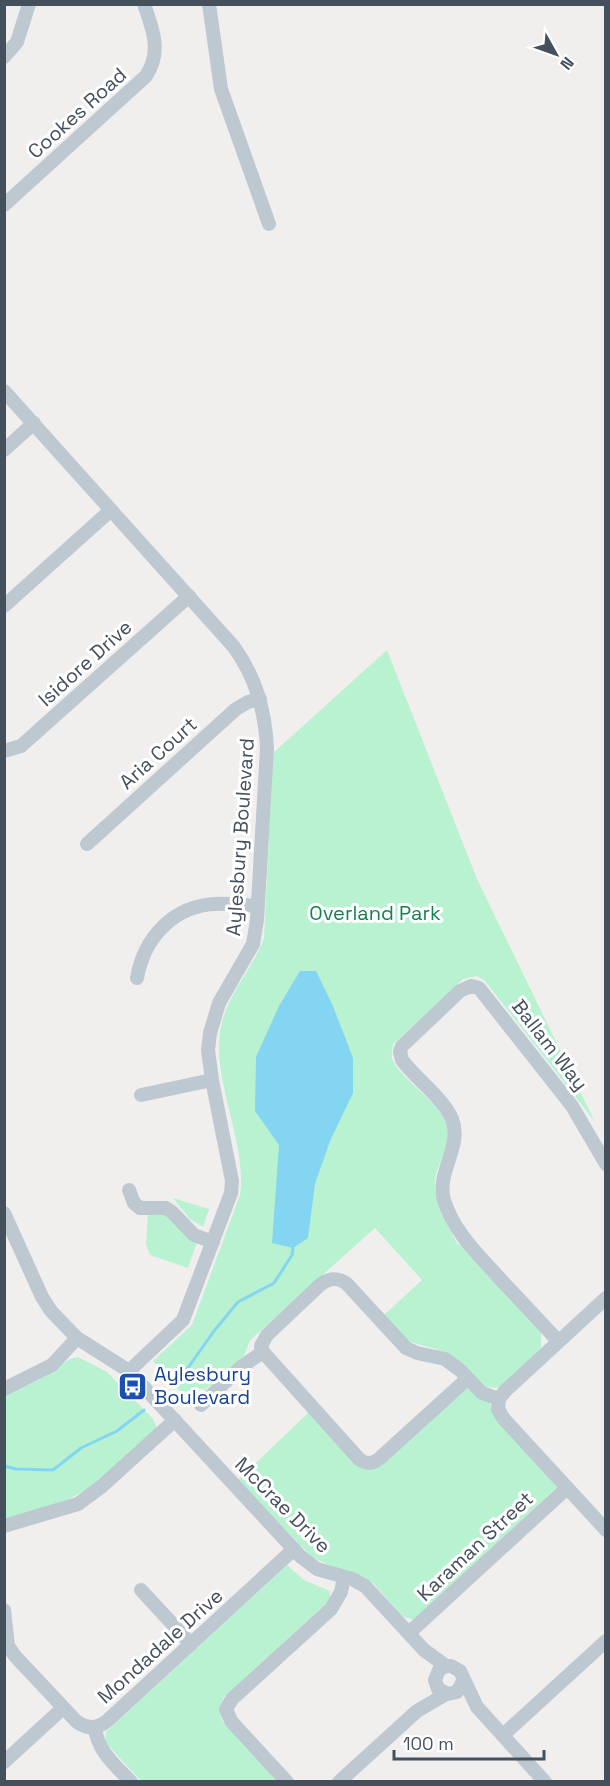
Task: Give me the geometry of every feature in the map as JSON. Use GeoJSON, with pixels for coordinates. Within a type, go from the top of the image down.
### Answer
{"type":"FeatureCollection","features":[{"type":"Feature","properties":{"kind":"street"},"geometry":{"type":"LineString","coordinates":[[4,57],[18,42],[29,4]]}},
{"type":"Feature","properties":{"kind":"street","name":"Cookes Road"},"geometry":{"type":"LineString","coordinates":[[6,199],[146,76],[151,68],[156,49],[144,4]]}},
{"type":"Feature","properties":{"kind":"street"},"geometry":{"type":"LineString","coordinates":[[209,4],[222,89],[269,224]]}},
{"type":"Feature","properties":{"kind":"street","name":"Aylesbury Boulevard"},"geometry":{"type":"LineString","coordinates":[[4,391],[234,647],[252,675],[264,714],[267,748],[253,944],[227,988],[214,1017],[208,1050],[232,1181],[231,1193],[183,1320],[129,1371]]}},
{"type":"Feature","properties":{"kind":"street"},"geometry":{"type":"LineString","coordinates":[[4,450],[34,423]]}},
{"type":"Feature","properties":{"kind":"street"},"geometry":{"type":"LineString","coordinates":[[4,606],[111,510]]}},
{"type":"Feature","properties":{"kind":"street","name":"Isidore Drive"},"geometry":{"type":"LineString","coordinates":[[4,751],[21,746],[189,596]]}},
{"type":"Feature","properties":{"kind":"street","name":"Aria Court"},"geometry":{"type":"LineString","coordinates":[[87,844],[236,709],[248,702],[260,699]]}},
{"type":"Feature","properties":{"kind":"street"},"geometry":{"type":"LineString","coordinates":[[137,978],[140,962],[147,946],[160,928],[176,916],[208,904],[257,906]]}},
{"type":"Feature","properties":{"kind":"street","name":"Ballam Way"},"geometry":{"type":"LineString","coordinates":[[558,1341],[459,1232],[442,1192],[443,1176],[455,1136],[453,1122],[446,1109],[405,1064],[401,1056],[401,1049],[405,1042],[465,987],[475,986],[486,994],[572,1106],[606,1164]]}},
{"type":"Feature","properties":{"kind":"street"},"geometry":{"type":"LineString","coordinates":[[141,1095],[212,1080]]}},
{"type":"Feature","properties":{"kind":"street"},"geometry":{"type":"LineString","coordinates":[[129,1190],[134,1203],[140,1208],[166,1208],[194,1234],[213,1242]]}},
{"type":"Feature","properties":{"kind":"street","name":"McCrae Drive"},"geometry":{"type":"LineString","coordinates":[[4,1213],[42,1297],[51,1311],[77,1338],[129,1371],[294,1549],[317,1569],[358,1582],[373,1594],[424,1650],[446,1666]]}},
{"type":"Feature","properties":{"kind":"street"},"geometry":{"type":"LineString","coordinates":[[467,1379],[380,1458],[375,1462],[366,1463],[359,1459],[328,1426],[262,1352],[261,1346],[267,1335],[321,1284],[334,1278],[347,1284],[406,1348],[417,1353],[445,1359],[467,1379],[482,1393],[499,1400]]}},
{"type":"Feature","properties":{"kind":"street"},"geometry":{"type":"LineString","coordinates":[[606,1298],[505,1391],[499,1400],[498,1409],[503,1418],[606,1530]]}},
{"type":"Feature","properties":{"kind":"street"},"geometry":{"type":"LineString","coordinates":[[4,1389],[46,1370],[61,1358],[77,1338]]}},
{"type":"Feature","properties":{"kind":"street"},"geometry":{"type":"LineString","coordinates":[[201,1405],[241,1367],[262,1352]]}},
{"type":"Feature","properties":{"kind":"street"},"geometry":{"type":"LineString","coordinates":[[4,1526],[78,1504],[101,1487],[175,1420]]}},
{"type":"Feature","properties":{"kind":"street","name":"Karaman Street"},"geometry":{"type":"LineString","coordinates":[[409,1633],[567,1488]]}},
{"type":"Feature","properties":{"kind":"street","name":"Mondadale Drive"},"geometry":{"type":"LineString","coordinates":[[4,1610],[8,1646],[15,1656],[80,1725],[95,1727],[107,1721],[294,1549]]}},
{"type":"Feature","properties":{"kind":"street"},"geometry":{"type":"LineString","coordinates":[[331,1609],[341,1592],[344,1577]]}},
{"type":"Feature","properties":{"kind":"street"},"geometry":{"type":"LineString","coordinates":[[287,1782],[231,1721],[226,1709],[232,1699],[331,1609],[348,1597],[358,1582]]}},
{"type":"Feature","properties":{"kind":"street"},"geometry":{"type":"LineString","coordinates":[[141,1590],[191,1644]]}},
{"type":"Feature","properties":{"kind":"street"},"geometry":{"type":"LineString","coordinates":[[503,1735],[606,1641]]}},
{"type":"Feature","properties":{"kind":"street","name":"McCrae Drive"},"geometry":{"type":"LineString","coordinates":[[424,1650],[435,1678]]}},
{"type":"Feature","properties":{"kind":"street"},"geometry":{"type":"LineString","coordinates":[[417,1711],[439,1670],[451,1666],[460,1671],[477,1707],[545,1782]]}},
{"type":"Feature","properties":{"kind":"street"},"geometry":{"type":"LineString","coordinates":[[435,1678],[438,1689],[477,1707]]}},
{"type":"Feature","properties":{"kind":"street"},"geometry":{"type":"LineString","coordinates":[[339,1782],[417,1711],[447,1694],[457,1692],[463,1681]]}},
{"type":"Feature","properties":{"kind":"street"},"geometry":{"type":"LineString","coordinates":[[4,1762],[63,1708]]}},
{"type":"Feature","properties":{"kind":"street"},"geometry":{"type":"LineString","coordinates":[[95,1727],[96,1738],[102,1750],[131,1782]]}},
{"type":"Feature","properties":{"kind":"green space","name":"Overland Park"},"geometry":{"type":"Polygon","coordinates":[[[387,650],[477,879],[595,1122],[485,981],[477,976],[463,979],[393,1044],[392,1056],[396,1066],[437,1108],[447,1126],[448,1140],[435,1180],[436,1197],[446,1222],[458,1245],[462,1243],[541,1332],[541,1348],[500,1388],[483,1387],[459,1361],[436,1349],[410,1342],[384,1315],[422,1280],[375,1228],[250,1340],[244,1356],[205,1390],[198,1388],[193,1393],[194,1400],[182,1394],[153,1361],[192,1325],[240,1195],[240,1159],[223,1081],[219,1044],[224,1014],[264,938],[273,753],[387,650]]]}},
{"type":"Feature","properties":{"kind":"green space"},"geometry":{"type":"Polygon","coordinates":[[[173,1198],[209,1209],[203,1227],[190,1219],[173,1198]]]}},
{"type":"Feature","properties":{"kind":"green space"},"geometry":{"type":"Polygon","coordinates":[[[165,1213],[198,1239],[188,1268],[150,1255],[146,1244],[148,1214],[165,1213]]]}},
{"type":"Feature","properties":{"kind":"green space"},"geometry":{"type":"Polygon","coordinates":[[[78,1357],[107,1372],[153,1419],[157,1428],[116,1466],[83,1491],[55,1505],[5,1518],[4,1395],[42,1378],[68,1360],[78,1357]]]}},
{"type":"Feature","properties":{"kind":"green space"},"geometry":{"type":"Polygon","coordinates":[[[465,1386],[489,1402],[496,1418],[557,1487],[414,1620],[402,1616],[374,1584],[361,1576],[312,1557],[237,1481],[309,1412],[376,1468],[465,1386]]]}},
{"type":"Feature","properties":{"kind":"green space"},"geometry":{"type":"Polygon","coordinates":[[[287,1565],[304,1580],[330,1591],[330,1600],[224,1697],[219,1707],[222,1721],[277,1781],[141,1781],[105,1742],[106,1732],[287,1565]]]}},
{"type":"Feature","properties":{"kind":"water"},"geometry":{"type":"Polygon","coordinates":[[[300,971],[316,971],[333,1006],[353,1058],[353,1093],[330,1141],[315,1184],[308,1238],[293,1248],[272,1243],[279,1145],[255,1111],[256,1057],[279,1006],[300,971]]]}},
{"type":"Feature","properties":{"kind":"waterway"},"geometry":{"type":"LineString","coordinates":[[180,1379],[238,1302],[274,1283],[292,1255],[293,1248]]}},
{"type":"Feature","properties":{"kind":"waterway"},"geometry":{"type":"LineString","coordinates":[[4,1466],[16,1469],[53,1470],[81,1448],[117,1431],[144,1410]]}},
{"type":"Feature","properties":{"kind":"place","name":"Aylesbury Boulevard"},"geometry":{"type":"Point","coordinates":[133,1386]}}]}
